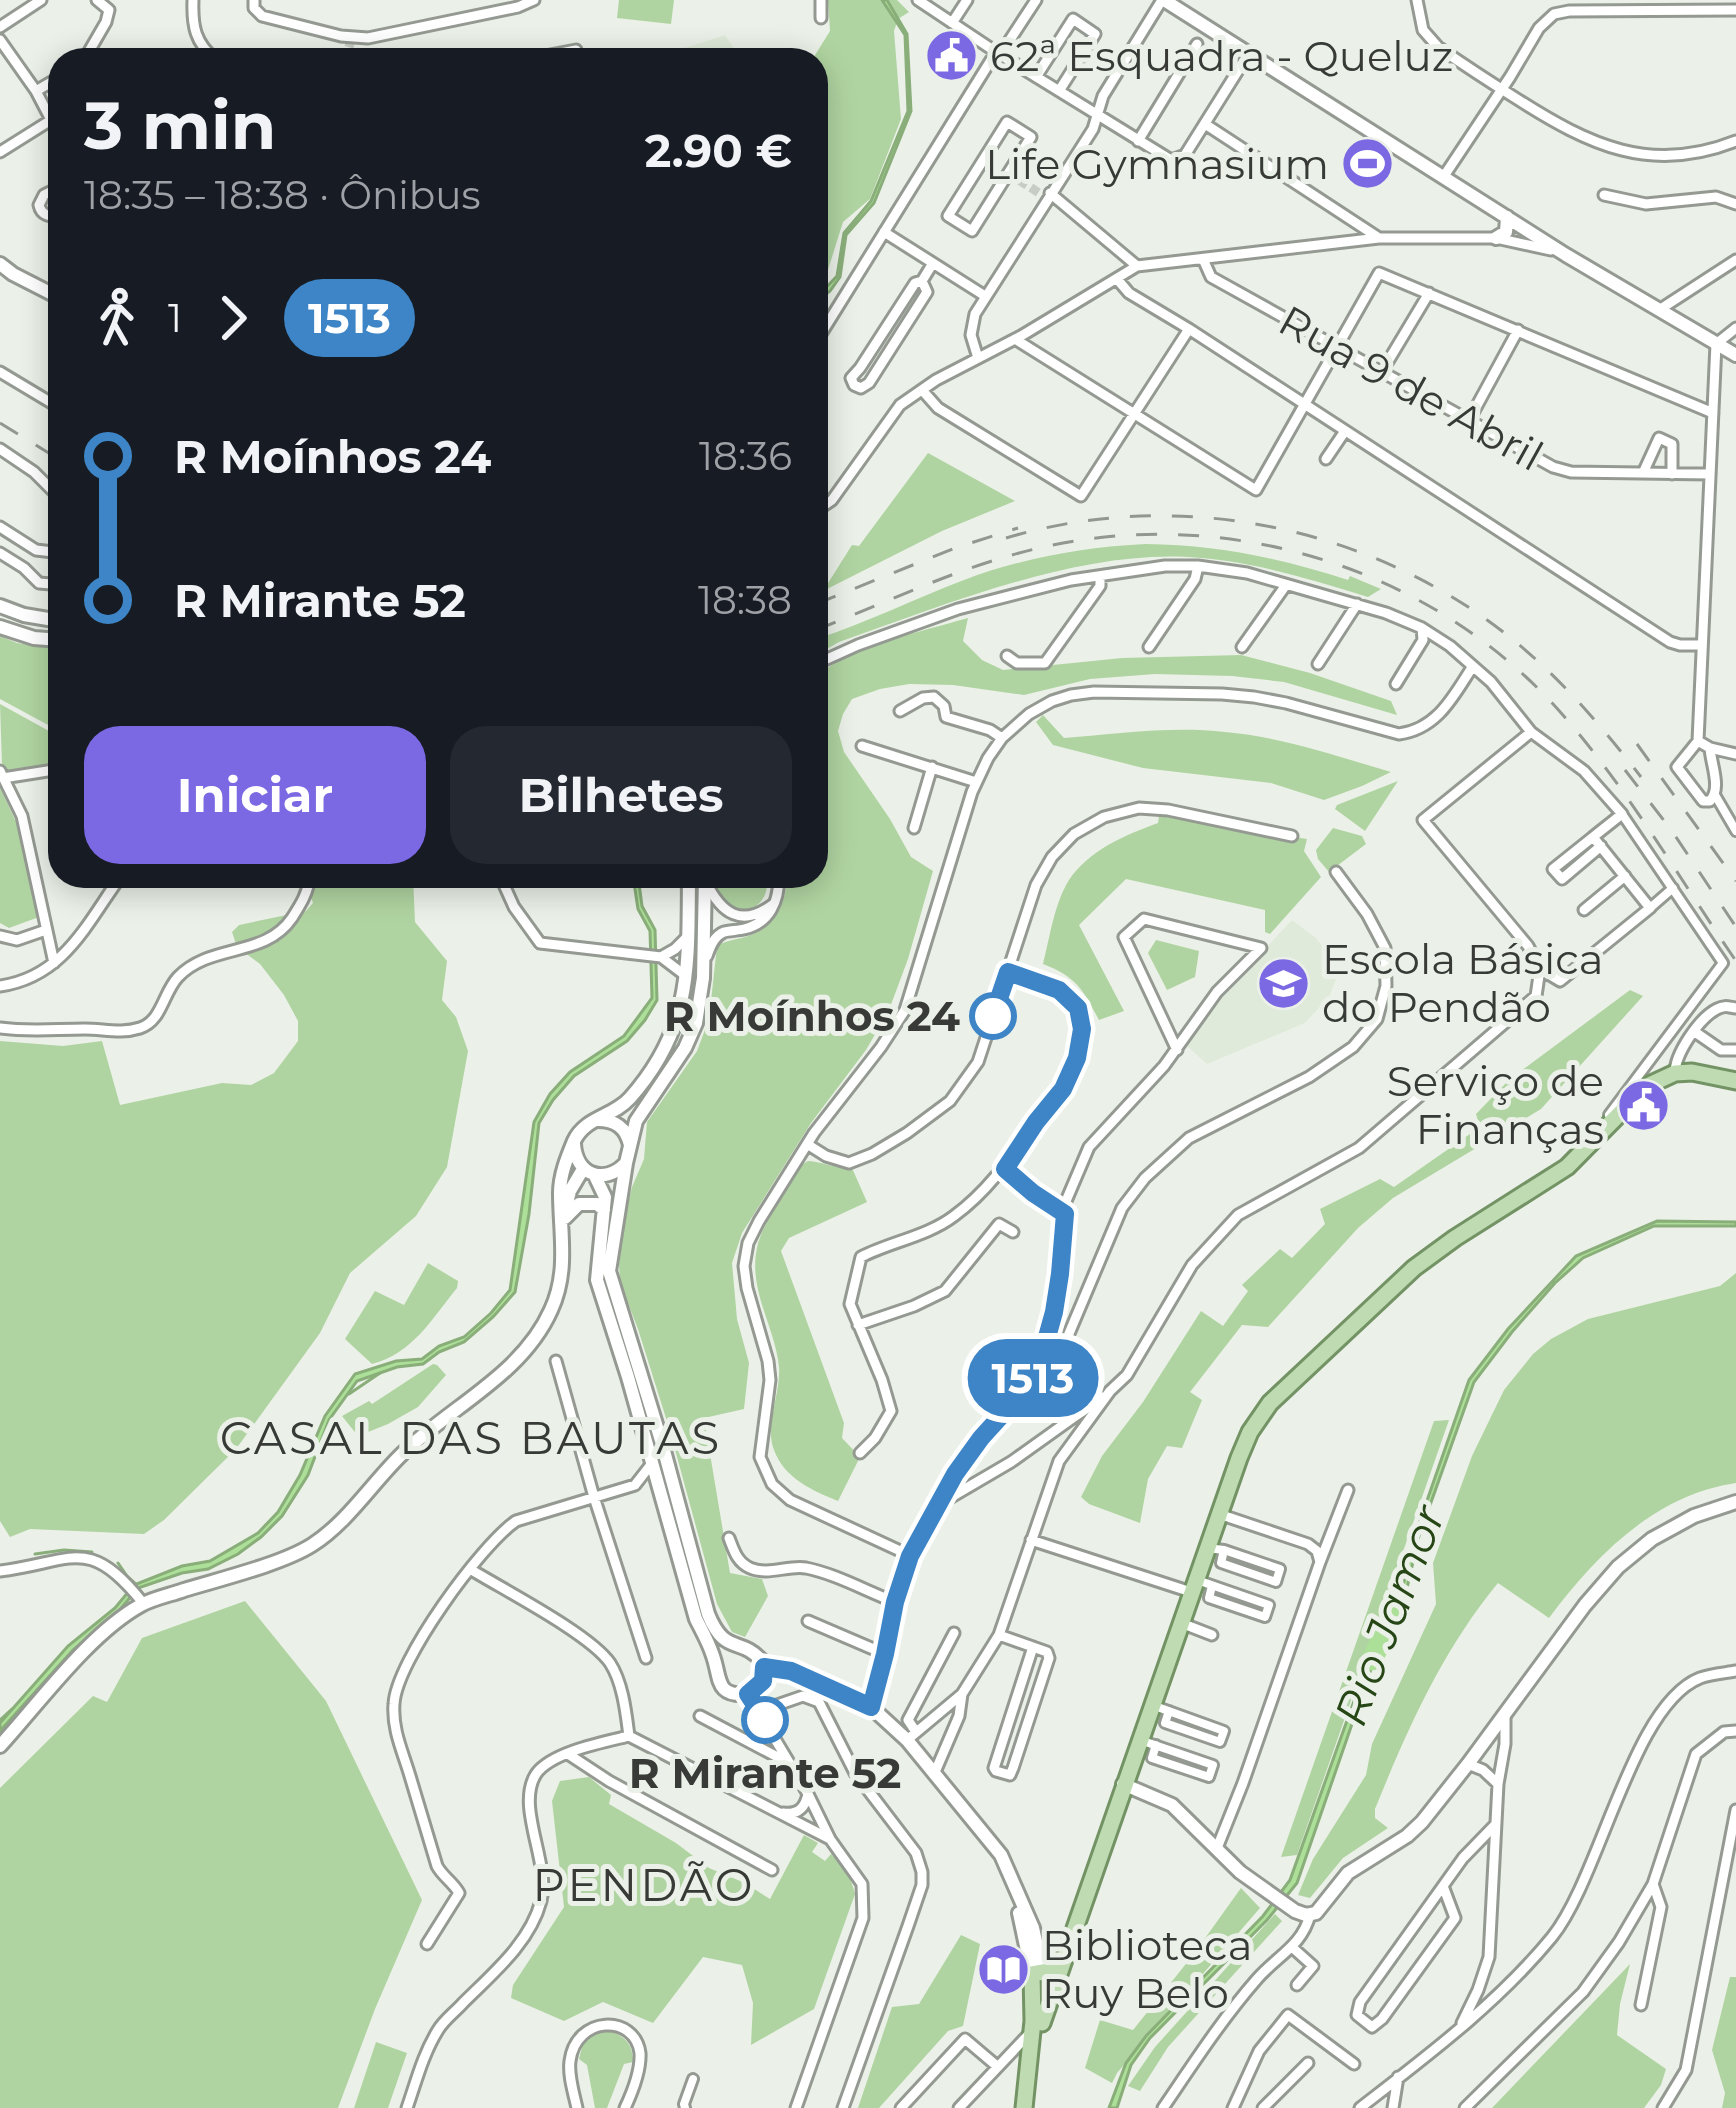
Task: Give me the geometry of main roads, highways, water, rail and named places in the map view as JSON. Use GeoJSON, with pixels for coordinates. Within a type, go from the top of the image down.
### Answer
{"type":"FeatureCollection","features":[{"type":"Feature","properties":{"kind":"main road"},"geometry":{"type":"LineString","coordinates":[[1037,2026],[1057,1984],[1181,1623],[1216,1549],[1219,1514],[1250,1432],[1270,1403],[1414,1268],[1576,1160],[1647,1086],[1675,1073],[1692,1072],[1736,1081]]}},
{"type":"Feature","properties":{"kind":"main road"},"geometry":{"type":"LineString","coordinates":[[1025,2108],[1037,2026],[1038,1974],[1054,1970],[1063,1961]]}},
{"type":"Feature","properties":{"kind":"water"},"geometry":{"type":"Polygon","coordinates":[[[882,0],[887,0],[907,34],[911,111],[874,203],[846,235],[840,277],[828,293],[837,276],[844,233],[871,201],[908,111],[905,35],[882,0]]]}},
{"type":"Feature","properties":{"kind":"water"},"geometry":{"type":"Polygon","coordinates":[[[635,888],[640,888],[642,906],[655,930],[657,1000],[627,1041],[574,1076],[539,1123],[515,1292],[464,1342],[423,1364],[357,1381],[329,1420],[308,1475],[282,1516],[261,1537],[208,1569],[138,1588],[73,1650],[0,1731],[0,1723],[68,1646],[115,1608],[134,1585],[182,1566],[210,1561],[258,1533],[278,1512],[325,1416],[355,1374],[396,1361],[422,1359],[439,1346],[464,1337],[510,1290],[534,1122],[570,1072],[624,1036],[652,998],[650,931],[638,909],[635,888]]]}},
{"type":"Feature","properties":{"kind":"water"},"geometry":{"type":"Polygon","coordinates":[[[1657,1221],[1736,1222],[1736,1226],[1654,1226],[1583,1258],[1555,1283],[1474,1382],[1419,1536],[1405,1597],[1388,1622],[1297,1883],[1267,1920],[1150,2038],[1131,2065],[1117,2108],[1109,2108],[1126,2063],[1146,2036],[1263,1916],[1290,1880],[1374,1645],[1401,1594],[1415,1535],[1469,1380],[1508,1329],[1576,1256],[1657,1221]]]}},
{"type":"Feature","properties":{"kind":"waterway"},"geometry":{"type":"LineString","coordinates":[[349,1394],[380,1373]]}},
{"type":"Feature","properties":{"kind":"waterway"},"geometry":{"type":"LineString","coordinates":[[35,1554],[92,1552]]}},
{"type":"Feature","properties":{"kind":"waterway"},"geometry":{"type":"LineString","coordinates":[[118,1563],[136,1584]]}},
{"type":"Feature","properties":{"kind":"waterway","name":"Rio Jamor"},"geometry":{"type":"LineString","coordinates":[[1372,1660],[1402,1596]]}},
{"type":"Feature","properties":{"kind":"waterway"},"geometry":{"type":"LineString","coordinates":[[0,1720],[12,1709]]}},
{"type":"Feature","properties":{"kind":"tunnel"},"geometry":{"type":"LineString","coordinates":[[349,48],[352,37]]}},
{"type":"Feature","properties":{"kind":"tunnel"},"geometry":{"type":"LineString","coordinates":[[1008,173],[1047,198]]}},
{"type":"Feature","properties":{"kind":"railway"},"geometry":{"type":"LineString","coordinates":[[0,423],[48,453]]}},
{"type":"Feature","properties":{"kind":"railway"},"geometry":{"type":"LineString","coordinates":[[1006,538],[1072,523],[1140,516],[1207,518],[1340,545],[1403,570],[1462,603],[1517,643],[1583,707],[1641,777]]}},
{"type":"Feature","properties":{"kind":"railway"},"geometry":{"type":"LineString","coordinates":[[828,599],[1018,528]]}},
{"type":"Feature","properties":{"kind":"railway"},"geometry":{"type":"LineString","coordinates":[[828,625],[982,564],[1039,548],[1110,537],[1182,535],[1253,543],[1323,560],[1390,586],[1453,620],[1510,663],[1562,714],[1609,773],[1736,961]]}},
{"type":"Feature","properties":{"kind":"railway"},"geometry":{"type":"LineString","coordinates":[[1637,744],[1736,881]]}},
{"type":"Feature","properties":{"kind":"railway"},"geometry":{"type":"LineString","coordinates":[[1625,770],[1736,927]]}},
{"type":"Feature","properties":{"kind":"place","name":"62ª Esquadra - Queluz"},"geometry":{"type":"Point","coordinates":[951,56]}},
{"type":"Feature","properties":{"kind":"place","name":"Life Gymnasium"},"geometry":{"type":"Point","coordinates":[1368,164]}},
{"type":"Feature","properties":{"kind":"place","name":"Escola Básica do Pendão"},"geometry":{"type":"Point","coordinates":[1283,983]}},
{"type":"Feature","properties":{"kind":"place","name":"R Moínhos 24"},"geometry":{"type":"Point","coordinates":[993,1016]}},
{"type":"Feature","properties":{"kind":"place","name":"Serviço de Finanças"},"geometry":{"type":"Point","coordinates":[1643,1105]}},
{"type":"Feature","properties":{"kind":"place","name":"R Mirante 52"},"geometry":{"type":"Point","coordinates":[765,1720]}},
{"type":"Feature","properties":{"kind":"place","name":"Biblioteca Ruy Belo"},"geometry":{"type":"Point","coordinates":[1003,1969]}},
{"type":"Feature","properties":{"kind":"district","name":"CASAL DAS BAUTAS"},"geometry":{"type":"Point","coordinates":[471,1437]}},
{"type":"Feature","properties":{"kind":"district","name":"PENDÃO"},"geometry":{"type":"Point","coordinates":[644,1884]}}]}
